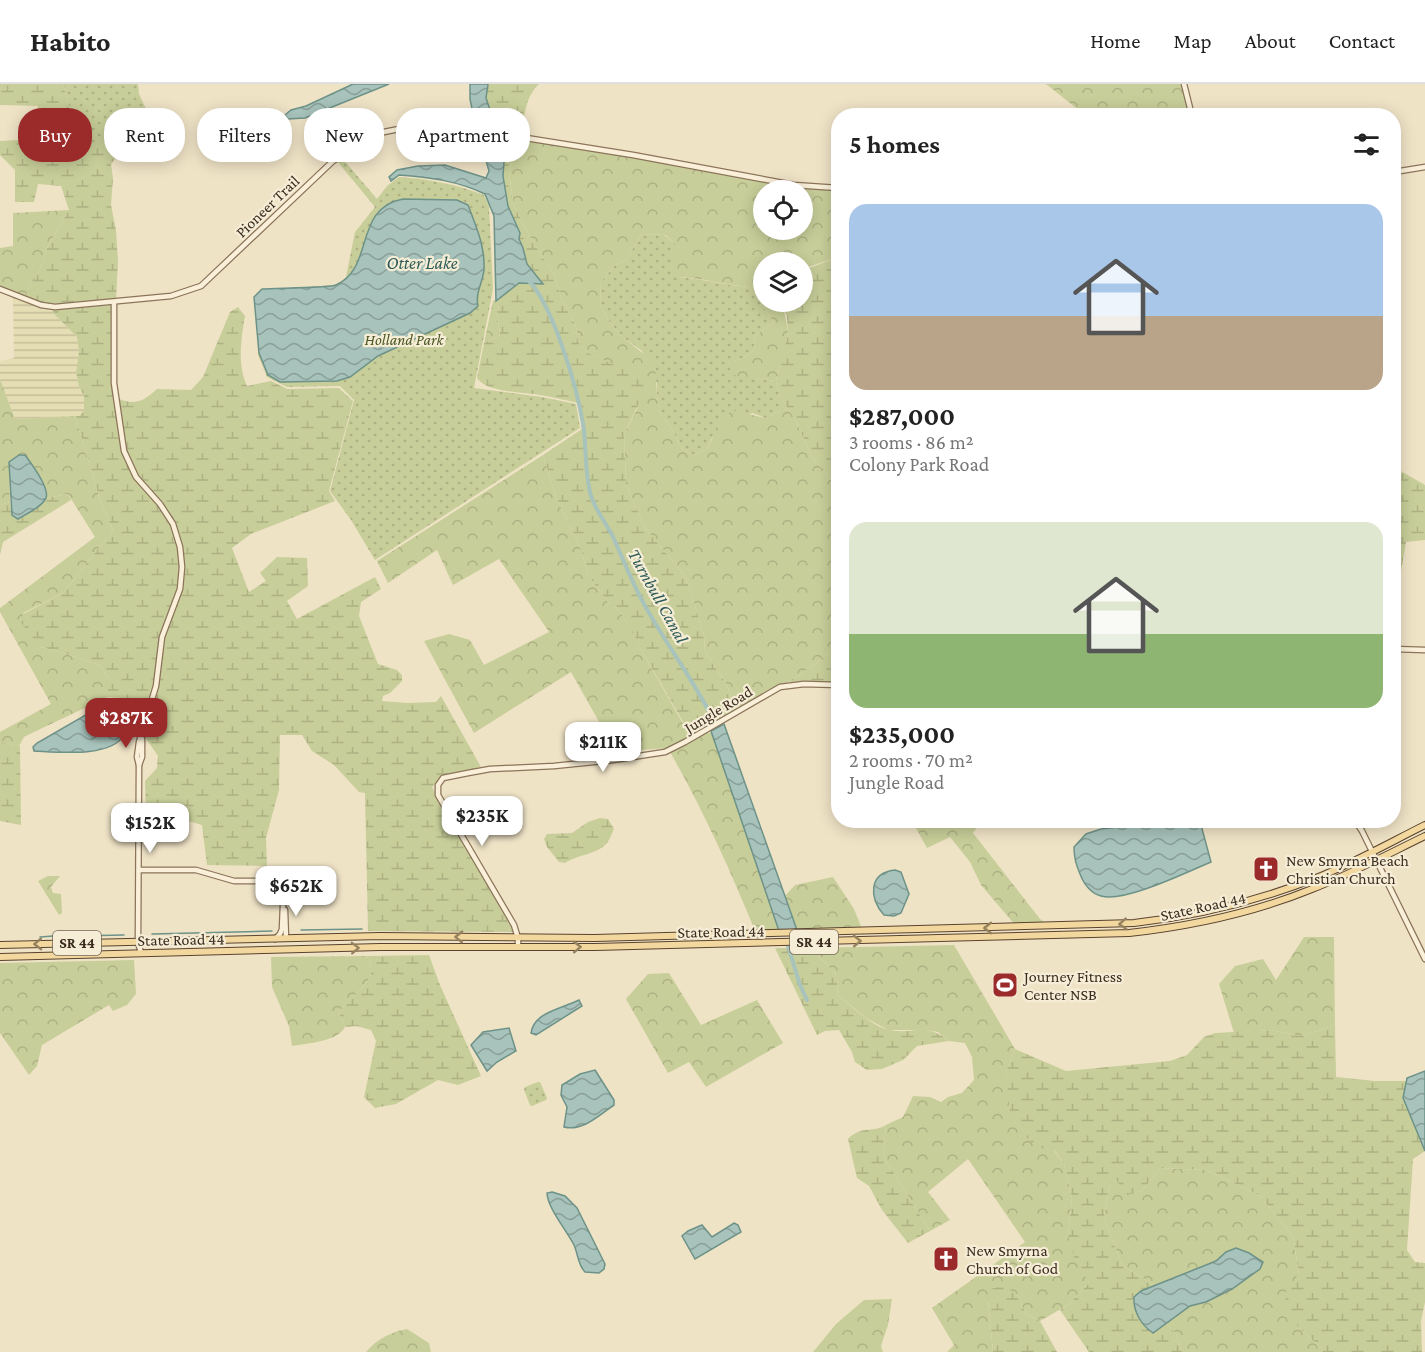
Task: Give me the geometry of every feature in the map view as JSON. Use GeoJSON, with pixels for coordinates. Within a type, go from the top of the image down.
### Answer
{"type":"FeatureCollection","features":[{"type":"Feature","properties":{"kind":"main road","name":"State Road 44"},"geometry":{"type":"LineString","coordinates":[[0,947],[380,936],[518,938],[885,931],[1134,923],[1199,913],[1262,897],[1318,877],[1425,824]]}},
{"type":"Feature","properties":{"kind":"main road","name":"State Road 44"},"geometry":{"type":"LineString","coordinates":[[0,957],[423,946],[518,947],[1102,935],[1155,930],[1213,920],[1268,905],[1319,886],[1425,836]]}},
{"type":"Feature","properties":{"kind":"main road"},"geometry":{"type":"LineString","coordinates":[[1268,905],[1269,898],[1307,884],[1318,877]]}},
{"type":"Feature","properties":{"kind":"main road"},"geometry":{"type":"LineString","coordinates":[[1213,920],[1224,914],[1261,904],[1262,897]]}},
{"type":"Feature","properties":{"kind":"main road"},"geometry":{"type":"LineString","coordinates":[[885,931],[886,940]]}},
{"type":"Feature","properties":{"kind":"main road"},"geometry":{"type":"LineString","coordinates":[[210,951],[230,947],[280,946],[284,944],[286,938]]}},
{"type":"Feature","properties":{"kind":"street"},"geometry":{"type":"LineString","coordinates":[[1184,84],[1190,108]]}},
{"type":"Feature","properties":{"kind":"street","name":"Pioneer Trail"},"geometry":{"type":"LineString","coordinates":[[0,289],[41,305],[55,307],[171,296],[201,286],[322,170],[379,133],[409,127],[476,130],[633,155],[794,185],[831,188]]}},
{"type":"Feature","properties":{"kind":"street"},"geometry":{"type":"LineString","coordinates":[[1401,171],[1425,167]]}},
{"type":"Feature","properties":{"kind":"street"},"geometry":{"type":"LineString","coordinates":[[114,303],[114,383],[121,440],[127,460],[136,477],[160,504],[173,525],[182,559],[180,590],[165,629],[156,686],[141,733],[138,942],[141,953]]}},
{"type":"Feature","properties":{"kind":"street"},"geometry":{"type":"LineString","coordinates":[[1401,649],[1425,650]]}},
{"type":"Feature","properties":{"kind":"street","name":"Jungle Road"},"geometry":{"type":"LineString","coordinates":[[518,947],[514,925],[438,795],[440,781],[447,777],[490,769],[554,766],[665,752],[780,687],[804,684],[831,685]]}},
{"type":"Feature","properties":{"kind":"street"},"geometry":{"type":"LineString","coordinates":[[1359,828],[1425,959]]}},
{"type":"Feature","properties":{"kind":"street"},"geometry":{"type":"LineString","coordinates":[[139,870],[196,870],[234,881],[284,881],[282,929],[275,939]]}},
{"type":"Feature","properties":{"kind":"street"},"geometry":{"type":"LineString","coordinates":[[283,898],[286,938]]}},
{"type":"Feature","properties":{"kind":"shaded area"},"geometry":{"type":"Polygon","coordinates":[[[13,297],[40,308],[52,309],[77,337],[79,352],[76,372],[79,387],[84,396],[84,411],[79,416],[15,419],[0,379],[0,361],[14,358],[13,297]]]}},
{"type":"Feature","properties":{"kind":"green space"},"geometry":{"type":"Polygon","coordinates":[[[0,84],[63,84],[69,108],[38,108],[38,106],[0,105],[0,84]]]}},
{"type":"Feature","properties":{"kind":"green space"},"geometry":{"type":"Polygon","coordinates":[[[63,84],[138,84],[139,94],[146,108],[104,108],[104,149],[92,153],[92,108],[69,108],[63,84]]]}},
{"type":"Feature","properties":{"kind":"green space"},"geometry":{"type":"Polygon","coordinates":[[[488,84],[539,84],[534,89],[526,108],[489,108],[486,98],[488,84]]]}},
{"type":"Feature","properties":{"kind":"green space"},"geometry":{"type":"Polygon","coordinates":[[[1046,84],[1185,84],[1191,108],[1076,108],[1046,84]]]}},
{"type":"Feature","properties":{"kind":"green space"},"geometry":{"type":"Polygon","coordinates":[[[18,140],[18,162],[92,162],[92,150],[104,146],[104,162],[113,162],[111,205],[116,230],[118,261],[116,300],[59,304],[26,297],[29,287],[39,272],[48,246],[69,210],[61,186],[38,184],[34,202],[15,202],[15,170],[0,155],[0,141],[18,140]]]}},
{"type":"Feature","properties":{"kind":"green space"},"geometry":{"type":"Polygon","coordinates":[[[530,141],[753,180],[753,240],[813,240],[813,189],[831,191],[831,259],[813,265],[813,252],[753,252],[753,293],[749,287],[679,277],[672,266],[676,244],[665,235],[642,234],[625,261],[615,265],[601,282],[600,304],[610,323],[624,338],[655,363],[660,414],[670,426],[682,449],[693,455],[707,449],[721,422],[732,410],[765,418],[788,408],[812,457],[831,479],[831,650],[816,664],[788,682],[735,710],[727,685],[705,652],[704,635],[686,577],[645,528],[626,484],[624,434],[637,409],[641,378],[588,353],[578,342],[576,326],[561,298],[555,276],[531,239],[513,203],[509,171],[512,162],[530,162],[530,141]]]}},
{"type":"Feature","properties":{"kind":"green space","name":"Holland Park"},"geometry":{"type":"Polygon","coordinates":[[[338,162],[345,162],[377,199],[387,186],[399,177],[442,183],[484,195],[489,206],[493,289],[474,388],[576,404],[580,428],[375,560],[330,491],[354,400],[340,386],[287,387],[267,377],[258,355],[262,296],[343,292],[355,232],[375,207],[338,162]]]}},
{"type":"Feature","properties":{"kind":"green space"},"geometry":{"type":"Polygon","coordinates":[[[504,162],[512,162],[509,171],[513,203],[531,239],[555,276],[561,298],[576,326],[578,342],[588,353],[641,377],[645,391],[624,434],[626,484],[645,528],[686,577],[704,635],[705,652],[727,685],[735,710],[698,732],[686,727],[633,632],[620,612],[607,601],[588,575],[581,549],[556,497],[543,455],[582,429],[578,403],[497,389],[489,387],[477,378],[484,343],[500,335],[497,310],[499,307],[496,301],[519,283],[542,284],[527,264],[519,239],[520,233],[508,206],[503,176],[504,162]]]}},
{"type":"Feature","properties":{"kind":"green space"},"geometry":{"type":"Polygon","coordinates":[[[69,210],[48,246],[39,272],[29,287],[26,297],[0,287],[0,248],[13,246],[13,213],[69,210]]]}},
{"type":"Feature","properties":{"kind":"green space"},"geometry":{"type":"Polygon","coordinates":[[[642,234],[664,235],[676,244],[679,277],[749,287],[753,293],[753,312],[767,312],[774,322],[755,336],[754,350],[745,357],[728,364],[756,378],[776,381],[780,396],[788,408],[765,418],[752,413],[712,438],[707,449],[693,455],[682,449],[670,426],[660,414],[657,383],[642,351],[624,338],[610,323],[600,304],[601,282],[615,265],[625,261],[642,234]]]}},
{"type":"Feature","properties":{"kind":"green space"},"geometry":{"type":"Polygon","coordinates":[[[831,260],[831,479],[812,457],[796,421],[780,396],[776,381],[788,335],[785,312],[813,312],[813,267],[831,260]]]}},
{"type":"Feature","properties":{"kind":"green space"},"geometry":{"type":"Polygon","coordinates":[[[496,300],[499,307],[497,310],[500,335],[484,343],[493,301],[496,300]]]}},
{"type":"Feature","properties":{"kind":"green space"},"geometry":{"type":"Polygon","coordinates":[[[112,305],[118,430],[122,452],[134,478],[159,506],[171,525],[178,547],[180,567],[178,589],[161,636],[154,686],[140,730],[135,722],[132,699],[108,697],[108,678],[100,665],[40,647],[20,621],[23,614],[63,593],[113,530],[101,503],[75,416],[79,416],[84,411],[84,396],[79,387],[76,372],[79,352],[77,337],[52,309],[112,305]]]}},
{"type":"Feature","properties":{"kind":"green space"},"geometry":{"type":"Polygon","coordinates":[[[238,307],[245,316],[241,360],[247,386],[271,381],[287,389],[339,388],[353,401],[329,491],[335,501],[251,534],[232,548],[249,592],[266,581],[260,573],[277,557],[307,558],[308,586],[287,601],[297,619],[375,577],[381,589],[361,602],[359,616],[378,664],[397,670],[402,675],[402,681],[390,693],[383,696],[382,701],[436,702],[441,696],[481,767],[443,776],[432,787],[514,932],[368,931],[365,793],[359,792],[334,765],[312,751],[302,735],[280,735],[279,790],[266,838],[267,866],[207,865],[202,825],[181,819],[146,819],[145,781],[157,768],[158,756],[143,734],[158,687],[164,638],[182,590],[184,559],[174,523],[162,503],[137,475],[126,450],[119,399],[130,402],[140,401],[157,389],[191,390],[203,377],[230,312],[238,307]]]}},
{"type":"Feature","properties":{"kind":"green space"},"geometry":{"type":"Polygon","coordinates":[[[767,312],[785,312],[788,334],[776,381],[732,375],[728,364],[745,357],[754,350],[755,336],[774,322],[767,312]]]}},
{"type":"Feature","properties":{"kind":"green space"},"geometry":{"type":"Polygon","coordinates":[[[0,379],[15,419],[75,416],[101,503],[113,530],[63,593],[23,613],[40,647],[100,665],[108,678],[108,697],[24,737],[19,746],[0,742],[0,732],[51,704],[0,612],[0,608],[95,537],[68,494],[46,498],[47,491],[9,462],[10,502],[0,505],[0,379]]]}},
{"type":"Feature","properties":{"kind":"green space"},"geometry":{"type":"Polygon","coordinates":[[[543,455],[556,497],[581,549],[588,575],[634,632],[639,646],[685,727],[698,732],[668,748],[616,752],[571,672],[474,733],[424,641],[449,634],[470,640],[484,665],[549,632],[499,559],[453,585],[437,550],[388,583],[377,561],[543,455]]]}},
{"type":"Feature","properties":{"kind":"green space"},"geometry":{"type":"Polygon","coordinates":[[[1401,471],[1425,485],[1425,540],[1406,542],[1401,571],[1401,471]]]}},
{"type":"Feature","properties":{"kind":"green space"},"geometry":{"type":"Polygon","coordinates":[[[68,494],[71,500],[3,542],[0,555],[0,505],[10,502],[12,515],[41,503],[46,498],[68,494]]]}},
{"type":"Feature","properties":{"kind":"green space"},"geometry":{"type":"Polygon","coordinates":[[[831,650],[831,683],[788,682],[816,664],[831,650]]]}},
{"type":"Feature","properties":{"kind":"green space"},"geometry":{"type":"Polygon","coordinates":[[[705,733],[712,733],[779,931],[755,931],[715,840],[670,752],[705,733]]]}},
{"type":"Feature","properties":{"kind":"green space"},"geometry":{"type":"Polygon","coordinates":[[[0,742],[20,746],[21,825],[0,821],[0,742]]]}},
{"type":"Feature","properties":{"kind":"green space"},"geometry":{"type":"Polygon","coordinates":[[[600,818],[608,819],[614,829],[607,843],[598,850],[565,863],[559,862],[547,847],[544,839],[547,834],[572,833],[588,822],[600,818]]]}},
{"type":"Feature","properties":{"kind":"green space"},"geometry":{"type":"Polygon","coordinates":[[[916,828],[977,828],[973,833],[1040,919],[1049,925],[1016,926],[981,885],[970,862],[950,837],[927,848],[916,828]]]}},
{"type":"Feature","properties":{"kind":"green space"},"geometry":{"type":"Polygon","coordinates":[[[48,876],[60,876],[51,887],[53,893],[61,894],[62,913],[59,915],[38,881],[48,876]]]}},
{"type":"Feature","properties":{"kind":"green space"},"geometry":{"type":"Polygon","coordinates":[[[833,877],[854,909],[862,929],[797,930],[785,896],[795,885],[833,877]]]}},
{"type":"Feature","properties":{"kind":"green space"},"geometry":{"type":"Polygon","coordinates":[[[1304,937],[1334,937],[1335,1025],[1302,1036],[1270,1030],[1234,1033],[1219,984],[1235,966],[1263,959],[1276,980],[1304,937]]]}},
{"type":"Feature","properties":{"kind":"green space"},"geometry":{"type":"Polygon","coordinates":[[[954,945],[1015,1049],[1006,1072],[1009,1090],[1064,1164],[1072,1198],[1068,1235],[1089,1283],[1068,1305],[1040,1321],[1026,1314],[1017,1294],[988,1301],[993,1352],[947,1352],[954,1345],[932,1308],[1025,1242],[968,1159],[928,1192],[950,1220],[930,1231],[883,1156],[886,1125],[903,1117],[913,1096],[930,1097],[941,1102],[948,1097],[962,1093],[974,1080],[972,1057],[965,1043],[949,1041],[938,1032],[888,1030],[866,1018],[838,995],[837,976],[811,948],[954,945]]]}},
{"type":"Feature","properties":{"kind":"green space"},"geometry":{"type":"Polygon","coordinates":[[[775,948],[811,948],[837,976],[838,995],[876,1025],[899,1031],[926,1030],[949,1041],[917,1046],[903,1060],[882,1069],[867,1070],[855,1062],[839,1030],[825,1031],[817,1035],[775,948]]]}},
{"type":"Feature","properties":{"kind":"green space"},"geometry":{"type":"Polygon","coordinates":[[[429,955],[481,1076],[458,1085],[438,1080],[396,1104],[375,1108],[364,1097],[376,1041],[371,1030],[356,1026],[345,1027],[339,1013],[368,981],[371,966],[367,956],[429,955]]]}},
{"type":"Feature","properties":{"kind":"green space"},"geometry":{"type":"Polygon","coordinates":[[[367,956],[371,974],[364,987],[339,1013],[345,1027],[341,1032],[322,1041],[292,1046],[289,1026],[272,987],[271,957],[367,956]]]}},
{"type":"Feature","properties":{"kind":"green space"},"geometry":{"type":"Polygon","coordinates":[[[134,960],[136,994],[127,1005],[113,1011],[109,1005],[42,1045],[37,1066],[29,1075],[0,1033],[0,963],[134,960]]]}},
{"type":"Feature","properties":{"kind":"green space"},"geometry":{"type":"Polygon","coordinates":[[[669,973],[701,1025],[757,1000],[783,1043],[706,1087],[689,1062],[668,1073],[626,999],[648,974],[669,973]]]}},
{"type":"Feature","properties":{"kind":"green space"},"geometry":{"type":"Polygon","coordinates":[[[1335,1025],[1336,1077],[1406,1081],[1403,1098],[1425,1151],[1413,1159],[1407,1250],[1415,1262],[1425,1263],[1425,1302],[1421,1321],[1422,1352],[1323,1352],[1295,1324],[1284,1295],[1299,1273],[1293,1236],[1259,1195],[1206,1170],[1160,1168],[1142,1191],[1127,1195],[1116,1180],[1109,1186],[1104,1218],[1122,1265],[1155,1286],[1141,1291],[1153,1333],[1166,1323],[1176,1334],[1182,1352],[1089,1352],[1060,1310],[1089,1283],[1074,1257],[1068,1235],[1072,1198],[1064,1164],[1055,1151],[1036,1147],[1011,1121],[1006,1072],[1015,1049],[1066,1071],[1170,1061],[1187,1055],[1204,1037],[1215,1033],[1270,1030],[1302,1036],[1335,1025]]]}},
{"type":"Feature","properties":{"kind":"green space"},"geometry":{"type":"Polygon","coordinates":[[[538,1082],[547,1098],[532,1106],[524,1090],[525,1087],[538,1082]]]}},
{"type":"Feature","properties":{"kind":"green space"},"geometry":{"type":"Polygon","coordinates":[[[886,1125],[883,1156],[930,1231],[908,1243],[882,1210],[869,1186],[857,1178],[848,1139],[858,1132],[886,1125]]]}},
{"type":"Feature","properties":{"kind":"green space"},"geometry":{"type":"Polygon","coordinates":[[[1160,1168],[1206,1170],[1259,1195],[1293,1236],[1299,1274],[1295,1324],[1323,1352],[1182,1352],[1176,1334],[1166,1323],[1190,1306],[1206,1302],[1260,1269],[1263,1262],[1226,1252],[1216,1261],[1155,1286],[1122,1265],[1104,1218],[1109,1186],[1117,1179],[1127,1194],[1142,1191],[1160,1168]]]}},
{"type":"Feature","properties":{"kind":"green space"},"geometry":{"type":"Polygon","coordinates":[[[1004,1286],[1017,1294],[1026,1314],[1040,1321],[1057,1352],[993,1352],[988,1301],[990,1289],[1004,1286]]]}},
{"type":"Feature","properties":{"kind":"green space"},"geometry":{"type":"Polygon","coordinates":[[[892,1299],[888,1325],[881,1346],[883,1352],[813,1352],[836,1324],[864,1300],[892,1299]]]}},
{"type":"Feature","properties":{"kind":"green space"},"geometry":{"type":"Polygon","coordinates":[[[407,1329],[429,1343],[431,1352],[366,1352],[385,1337],[407,1329]]]}},
{"type":"Feature","properties":{"kind":"water"},"geometry":{"type":"Polygon","coordinates":[[[353,84],[389,84],[330,108],[304,108],[304,118],[292,119],[292,110],[306,106],[353,84]]]}},
{"type":"Feature","properties":{"kind":"water"},"geometry":{"type":"Polygon","coordinates":[[[470,84],[488,84],[486,98],[489,108],[472,108],[470,84]]]}},
{"type":"Feature","properties":{"kind":"water"},"geometry":{"type":"Polygon","coordinates":[[[486,162],[504,162],[503,176],[508,206],[520,233],[519,239],[527,264],[543,284],[519,283],[496,301],[494,216],[485,194],[443,180],[399,175],[391,181],[389,177],[397,170],[418,166],[445,165],[486,178],[489,171],[486,162]]]}},
{"type":"Feature","properties":{"kind":"water","name":"Otter Lake"},"geometry":{"type":"Polygon","coordinates":[[[403,199],[457,200],[468,205],[479,236],[484,261],[478,306],[470,313],[378,356],[350,377],[337,381],[280,382],[268,375],[259,353],[254,297],[262,289],[336,285],[348,277],[356,266],[370,226],[377,214],[387,205],[403,199]]]}},
{"type":"Feature","properties":{"kind":"water"},"geometry":{"type":"Polygon","coordinates":[[[19,455],[25,455],[43,482],[46,498],[34,510],[18,519],[12,515],[9,462],[19,455]]]}},
{"type":"Feature","properties":{"kind":"water"},"geometry":{"type":"Polygon","coordinates":[[[124,704],[127,707],[128,717],[126,732],[117,742],[108,747],[83,752],[34,751],[33,747],[37,743],[103,705],[124,704]]]}},
{"type":"Feature","properties":{"kind":"water"},"geometry":{"type":"Polygon","coordinates":[[[724,724],[797,930],[779,931],[711,731],[724,724]]]}},
{"type":"Feature","properties":{"kind":"water"},"geometry":{"type":"Polygon","coordinates":[[[1202,828],[1211,862],[1140,891],[1111,897],[1101,896],[1094,893],[1082,878],[1076,864],[1074,847],[1086,834],[1101,829],[1202,828]]]}},
{"type":"Feature","properties":{"kind":"water"},"geometry":{"type":"Polygon","coordinates":[[[895,870],[901,872],[909,894],[901,913],[894,916],[884,915],[876,901],[874,887],[880,876],[895,870]]]}},
{"type":"Feature","properties":{"kind":"water"},"geometry":{"type":"Polygon","coordinates":[[[579,1000],[582,1006],[536,1035],[531,1033],[537,1020],[549,1012],[579,1000]]]}},
{"type":"Feature","properties":{"kind":"water"},"geometry":{"type":"Polygon","coordinates":[[[509,1028],[516,1051],[487,1071],[471,1045],[483,1032],[509,1028]]]}},
{"type":"Feature","properties":{"kind":"water"},"geometry":{"type":"Polygon","coordinates":[[[595,1070],[614,1100],[614,1105],[584,1125],[564,1127],[567,1107],[561,1095],[562,1085],[580,1074],[595,1070]]]}},
{"type":"Feature","properties":{"kind":"water"},"geometry":{"type":"Polygon","coordinates":[[[1425,1071],[1425,1151],[1403,1098],[1407,1078],[1425,1071]]]}},
{"type":"Feature","properties":{"kind":"water"},"geometry":{"type":"Polygon","coordinates":[[[552,1192],[565,1196],[577,1208],[605,1264],[604,1269],[599,1273],[585,1272],[579,1263],[574,1245],[550,1205],[547,1193],[552,1192]]]}},
{"type":"Feature","properties":{"kind":"water"},"geometry":{"type":"Polygon","coordinates":[[[734,1223],[738,1225],[741,1232],[695,1259],[682,1236],[702,1225],[712,1237],[734,1223]]]}},
{"type":"Feature","properties":{"kind":"water"},"geometry":{"type":"Polygon","coordinates":[[[1236,1248],[1263,1262],[1260,1269],[1232,1289],[1206,1302],[1190,1306],[1153,1333],[1145,1326],[1136,1312],[1134,1302],[1134,1297],[1141,1291],[1216,1261],[1226,1252],[1236,1248]]]}},
{"type":"Feature","properties":{"kind":"waterway","name":"Turnbull Canal"},"geometry":{"type":"LineString","coordinates":[[528,280],[537,292],[555,327],[570,369],[583,424],[587,478],[593,501],[613,537],[643,602],[716,725]]}},
{"type":"Feature","properties":{"kind":"waterway"},"geometry":{"type":"LineString","coordinates":[[301,930],[362,929]]}},
{"type":"Feature","properties":{"kind":"waterway"},"geometry":{"type":"LineString","coordinates":[[152,934],[272,931]]}},
{"type":"Feature","properties":{"kind":"waterway"},"geometry":{"type":"LineString","coordinates":[[74,936],[124,935]]}},
{"type":"Feature","properties":{"kind":"waterway"},"geometry":{"type":"LineString","coordinates":[[40,937],[53,936]]}},
{"type":"Feature","properties":{"kind":"waterway"},"geometry":{"type":"LineString","coordinates":[[788,946],[807,1000]]}},
{"type":"Feature","properties":{"kind":"place","name":"New Smyrna Beach Christian Church"},"geometry":{"type":"Point","coordinates":[1266,869]}},
{"type":"Feature","properties":{"kind":"place","name":"Journey Fitness Center NSB"},"geometry":{"type":"Point","coordinates":[1005,985]}},
{"type":"Feature","properties":{"kind":"place","name":"New Smyrna Church of God"},"geometry":{"type":"Point","coordinates":[946,1259]}}]}
